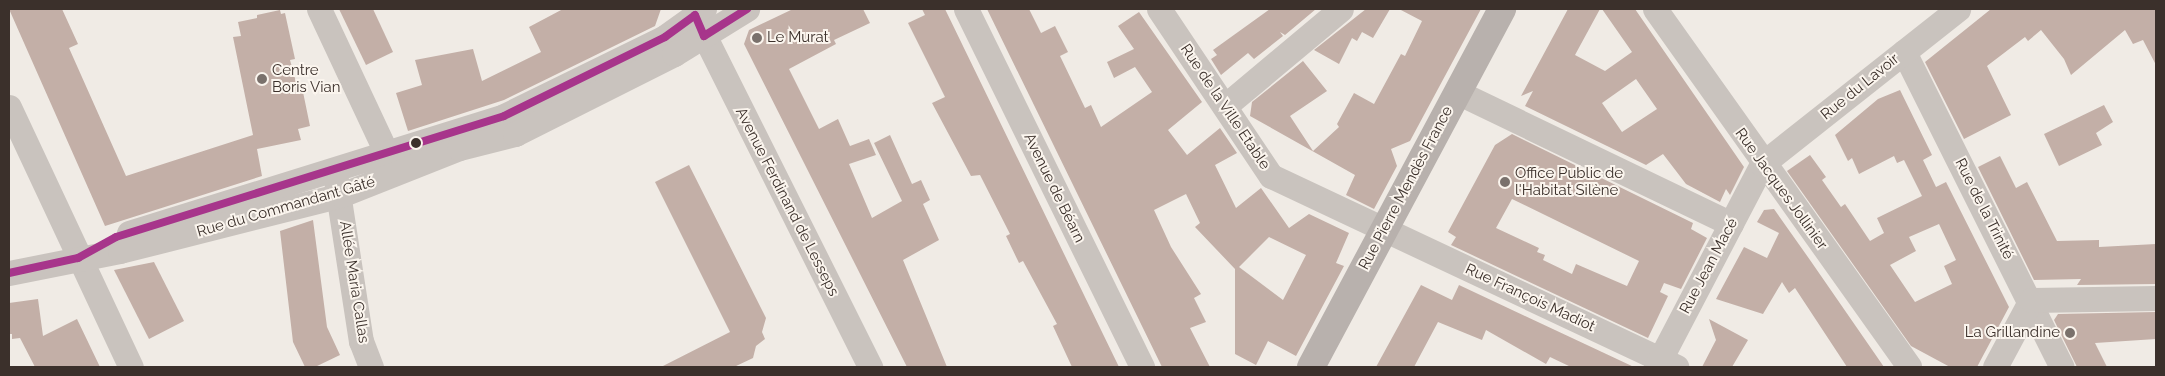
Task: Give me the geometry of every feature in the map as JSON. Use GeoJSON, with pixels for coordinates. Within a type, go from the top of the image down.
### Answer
{"type":"FeatureCollection","features":[{"type":"Feature","properties":{"kind":"main road","name":"Rue Pierre Mendès France"},"geometry":{"type":"LineString","coordinates":[[1311,367],[1502,9]]}},
{"type":"Feature","properties":{"kind":"street"},"geometry":{"type":"LineString","coordinates":[[319,9],[385,150]]}},
{"type":"Feature","properties":{"kind":"street","name":"Rue du Commandant Gâté"},"geometry":{"type":"LineString","coordinates":[[78,258],[116,238],[385,150],[455,139],[515,134],[699,17],[747,9]]}},
{"type":"Feature","properties":{"kind":"street","name":"Avenue de Béarn"},"geometry":{"type":"LineString","coordinates":[[966,9],[1142,367]]}},
{"type":"Feature","properties":{"kind":"street","name":"Rue de la Ville Etable"},"geometry":{"type":"LineString","coordinates":[[1159,9],[1271,176],[1384,229]]}},
{"type":"Feature","properties":{"kind":"street"},"geometry":{"type":"LineString","coordinates":[[1225,106],[1341,9]]}},
{"type":"Feature","properties":{"kind":"street","name":"Rue Jacques Jollinier"},"geometry":{"type":"LineString","coordinates":[[1655,9],[1762,164],[1910,367]]}},
{"type":"Feature","properties":{"kind":"street","name":"Rue du Lavoir"},"geometry":{"type":"LineString","coordinates":[[1762,164],[1958,9]]}},
{"type":"Feature","properties":{"kind":"street","name":"Avenue Ferdinand de Lesseps"},"geometry":{"type":"LineString","coordinates":[[699,17],[870,367]]}},
{"type":"Feature","properties":{"kind":"street","name":"Rue de la Trinité"},"geometry":{"type":"LineString","coordinates":[[1904,52],[2062,367]]}},
{"type":"Feature","properties":{"kind":"street"},"geometry":{"type":"LineString","coordinates":[[1457,92],[1731,224]]}},
{"type":"Feature","properties":{"kind":"street"},"geometry":{"type":"LineString","coordinates":[[9,107],[78,258],[131,367]]}},
{"type":"Feature","properties":{"kind":"street","name":"Rue du Commandant Gâté"},"geometry":{"type":"LineString","coordinates":[[9,273],[120,251],[341,194],[455,139]]}},
{"type":"Feature","properties":{"kind":"street","name":"Rue Jean Macé"},"geometry":{"type":"LineString","coordinates":[[1664,365],[1731,224],[1762,164]]}},
{"type":"Feature","properties":{"kind":"street","name":"Allée Maria Callas"},"geometry":{"type":"LineString","coordinates":[[333,168],[341,194],[361,341],[371,367]]}},
{"type":"Feature","properties":{"kind":"street","name":"Rue François Madiot"},"geometry":{"type":"LineString","coordinates":[[1384,229],[1664,365]]}},
{"type":"Feature","properties":{"kind":"street"},"geometry":{"type":"LineString","coordinates":[[1995,367],[2030,300],[2156,298]]}},
{"type":"Feature","properties":{"kind":"building"},"geometry":{"type":"Polygon","coordinates":[[[9,9],[62,9],[78,44],[69,48],[126,176],[253,135],[233,37],[241,36],[238,22],[257,18],[257,15],[280,10],[281,14],[285,13],[295,59],[290,60],[299,93],[303,92],[310,126],[298,129],[301,140],[257,149],[262,176],[105,226],[9,9]]]}},
{"type":"Feature","properties":{"kind":"building"},"geometry":{"type":"Polygon","coordinates":[[[339,9],[373,9],[393,52],[366,65],[339,9]]]}},
{"type":"Feature","properties":{"kind":"building"},"geometry":{"type":"Polygon","coordinates":[[[563,9],[661,9],[655,26],[504,100],[408,131],[396,93],[422,85],[415,60],[473,49],[482,81],[541,52],[529,27],[563,9]]]}},
{"type":"Feature","properties":{"kind":"building"},"geometry":{"type":"Polygon","coordinates":[[[793,9],[863,9],[870,23],[834,40],[836,44],[789,69],[819,129],[838,119],[850,146],[869,139],[876,155],[849,164],[872,218],[902,201],[874,143],[890,135],[912,184],[921,180],[930,200],[923,204],[939,240],[903,260],[947,367],[907,367],[744,44],[749,30],[793,9]]]}},
{"type":"Feature","properties":{"kind":"building"},"geometry":{"type":"Polygon","coordinates":[[[922,9],[945,9],[1119,367],[1072,367],[1053,326],[1057,324],[1023,261],[1019,263],[1006,236],[1010,234],[980,175],[971,176],[932,103],[945,97],[908,23],[925,15],[922,9]]]}},
{"type":"Feature","properties":{"kind":"building"},"geometry":{"type":"Polygon","coordinates":[[[987,9],[1029,9],[1041,33],[1055,26],[1068,52],[1060,56],[1085,108],[1091,105],[1101,127],[1152,92],[1135,67],[1114,78],[1107,62],[1134,49],[1118,26],[1139,12],[1202,102],[1168,130],[1187,155],[1220,128],[1237,153],[1215,165],[1236,208],[1261,188],[1289,228],[1309,214],[1349,233],[1336,263],[1344,266],[1296,356],[1268,341],[1256,365],[1235,354],[1235,269],[1195,227],[1200,223],[1186,194],[1154,210],[1171,247],[1201,294],[1194,298],[1206,322],[1190,328],[1210,367],[1162,367],[987,9]],[[1269,237],[1239,267],[1283,300],[1306,255],[1269,237]]]}},
{"type":"Feature","properties":{"kind":"building"},"geometry":{"type":"Polygon","coordinates":[[[1270,9],[1316,9],[1285,35],[1280,32],[1283,36],[1254,59],[1248,53],[1221,75],[1211,59],[1217,55],[1213,50],[1270,9]]]}},
{"type":"Feature","properties":{"kind":"building"},"geometry":{"type":"Polygon","coordinates":[[[1366,9],[1390,9],[1373,38],[1362,32],[1357,41],[1352,38],[1339,64],[1314,50],[1366,9]]]}},
{"type":"Feature","properties":{"kind":"building"},"geometry":{"type":"Polygon","coordinates":[[[1399,9],[1481,9],[1410,141],[1391,149],[1397,166],[1374,209],[1346,195],[1355,175],[1250,116],[1252,102],[1303,61],[1327,91],[1290,116],[1313,151],[1339,127],[1337,124],[1354,93],[1374,104],[1401,54],[1405,56],[1422,21],[1399,9]]]}},
{"type":"Feature","properties":{"kind":"building"},"geometry":{"type":"Polygon","coordinates":[[[1568,9],[1600,9],[1575,55],[1605,71],[1632,52],[1602,9],[1635,9],[1744,167],[1730,195],[1726,189],[1720,202],[1686,184],[1663,154],[1646,165],[1525,106],[1533,91],[1521,96],[1568,9]],[[1636,79],[1602,103],[1622,132],[1657,109],[1636,79]]]}},
{"type":"Feature","properties":{"kind":"building"},"geometry":{"type":"Polygon","coordinates":[[[1991,9],[2156,9],[2156,65],[2143,40],[2133,44],[2125,30],[2071,75],[2064,59],[2041,30],[2028,41],[2025,37],[1987,66],[2011,115],[1964,139],[1925,62],[1991,9]]]}},
{"type":"Feature","properties":{"kind":"building"},"geometry":{"type":"Polygon","coordinates":[[[1900,90],[1932,155],[1923,160],[1936,187],[1946,182],[2009,307],[1977,367],[1950,367],[1911,346],[1787,171],[1810,155],[1826,177],[1822,180],[1841,207],[1845,204],[1870,241],[1884,233],[1877,218],[1922,196],[1904,160],[1897,163],[1894,156],[1859,174],[1852,158],[1848,161],[1835,135],[1878,99],[1900,90]],[[1939,224],[1909,237],[1916,251],[1890,265],[1915,302],[1952,284],[1944,266],[1956,260],[1939,224]]]}},
{"type":"Feature","properties":{"kind":"building"},"geometry":{"type":"Polygon","coordinates":[[[2104,105],[2113,122],[2096,133],[2102,145],[2059,166],[2044,134],[2104,105]]]}},
{"type":"Feature","properties":{"kind":"building"},"geometry":{"type":"Polygon","coordinates":[[[1512,134],[1693,223],[1691,229],[1707,238],[1681,289],[1664,283],[1660,292],[1668,296],[1648,338],[1451,245],[1456,237],[1448,232],[1495,145],[1512,134]],[[1512,199],[1496,228],[1539,248],[1537,252],[1545,255],[1543,260],[1572,274],[1576,264],[1627,286],[1639,261],[1512,199]]]}},
{"type":"Feature","properties":{"kind":"building"},"geometry":{"type":"Polygon","coordinates":[[[2000,156],[2016,188],[2027,182],[2057,241],[2099,240],[2099,247],[2156,244],[2156,284],[2077,285],[2081,279],[2034,280],[1978,167],[2000,156]]]}},
{"type":"Feature","properties":{"kind":"building"},"geometry":{"type":"Polygon","coordinates":[[[689,165],[766,318],[762,332],[765,339],[756,346],[753,358],[734,367],[661,367],[730,332],[655,182],[689,165]]]}},
{"type":"Feature","properties":{"kind":"building"},"geometry":{"type":"Polygon","coordinates":[[[1774,209],[1884,367],[1847,367],[1795,288],[1789,293],[1782,282],[1763,314],[1716,299],[1744,247],[1767,258],[1779,233],[1757,222],[1764,210],[1774,209]]]}},
{"type":"Feature","properties":{"kind":"building"},"geometry":{"type":"Polygon","coordinates":[[[313,220],[327,327],[340,355],[315,367],[305,367],[293,342],[280,231],[313,220]]]}},
{"type":"Feature","properties":{"kind":"building"},"geometry":{"type":"Polygon","coordinates":[[[154,262],[184,321],[149,339],[114,270],[154,262]]]}},
{"type":"Feature","properties":{"kind":"building"},"geometry":{"type":"Polygon","coordinates":[[[1421,285],[1452,300],[1459,285],[1634,367],[1571,367],[1550,357],[1546,364],[1486,330],[1482,340],[1438,322],[1414,367],[1376,367],[1421,285]]]}},
{"type":"Feature","properties":{"kind":"building"},"geometry":{"type":"Polygon","coordinates":[[[38,299],[43,336],[77,319],[100,367],[35,367],[20,338],[12,339],[12,334],[9,334],[9,303],[38,299]]]}},
{"type":"Feature","properties":{"kind":"building"},"geometry":{"type":"Polygon","coordinates":[[[2156,312],[2156,339],[2095,343],[2107,367],[2077,367],[2054,320],[2058,314],[2156,312]]]}},
{"type":"Feature","properties":{"kind":"building"},"geometry":{"type":"Polygon","coordinates":[[[1709,319],[1748,340],[1732,367],[1702,367],[1716,340],[1709,319]]]}},
{"type":"Feature","properties":{"kind":"transit line"},"geometry":{"type":"LineString","coordinates":[[9,273],[78,258],[116,237],[504,116],[665,37],[695,15],[704,36],[747,9]]}},
{"type":"Feature","properties":{"kind":"place","name":"Le Murat"},"geometry":{"type":"Point","coordinates":[757,38]}},
{"type":"Feature","properties":{"kind":"place","name":"Centre Boris Vian"},"geometry":{"type":"Point","coordinates":[262,79]}},
{"type":"Feature","properties":{"kind":"place","name":"Office Public de l'Habitat Silène"},"geometry":{"type":"Point","coordinates":[1505,182]}},
{"type":"Feature","properties":{"kind":"place","name":"La Grillandine"},"geometry":{"type":"Point","coordinates":[2070,333]}}]}
